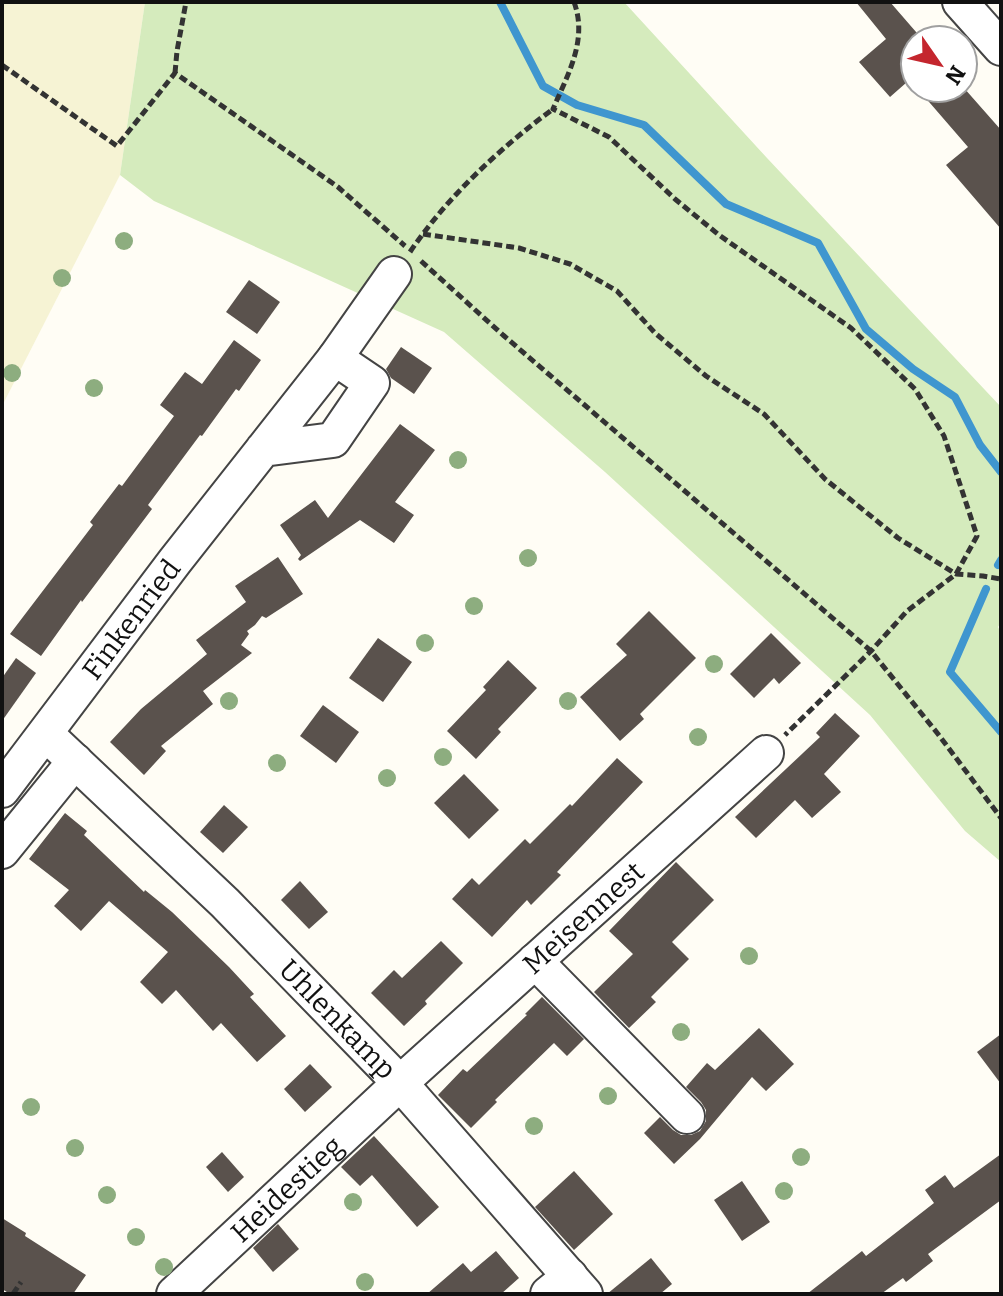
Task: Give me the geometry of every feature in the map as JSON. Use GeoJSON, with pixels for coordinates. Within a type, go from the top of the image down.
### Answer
{"type":"FeatureCollection","features":[{"type":"Feature","properties":{"kind":"street"},"geometry":{"type":"LineString","coordinates":[[960,2],[1001,48]]}},
{"type":"Feature","properties":{"kind":"street","name":"Finkenried"},"geometry":{"type":"LineString","coordinates":[[2,790],[175,561],[335,358],[402,263]]}},
{"type":"Feature","properties":{"kind":"street"},"geometry":{"type":"LineString","coordinates":[[263,449],[333,440],[372,383],[335,358]]}},
{"type":"Feature","properties":{"kind":"street","name":"Uhlenkamp"},"geometry":{"type":"LineString","coordinates":[[46,734],[225,903],[400,1083],[568,1288]]}},
{"type":"Feature","properties":{"kind":"street","name":"Meisennest"},"geometry":{"type":"LineString","coordinates":[[400,1083],[766,753]]}},
{"type":"Feature","properties":{"kind":"street"},"geometry":{"type":"LineString","coordinates":[[2,851],[75,761]]}},
{"type":"Feature","properties":{"kind":"street"},"geometry":{"type":"LineString","coordinates":[[535,961],[687,1116]]}},
{"type":"Feature","properties":{"kind":"street","name":"Heidestieg"},"geometry":{"type":"LineString","coordinates":[[174,1294],[400,1083]]}},
{"type":"Feature","properties":{"kind":"path"},"geometry":{"type":"LineString","coordinates":[[2,65],[117,146],[175,73],[186,2]]}},
{"type":"Feature","properties":{"kind":"path"},"geometry":{"type":"LineString","coordinates":[[402,263],[444,206],[523,131],[553,109],[573,66],[579,40],[578,14],[574,2]]}},
{"type":"Feature","properties":{"kind":"path"},"geometry":{"type":"LineString","coordinates":[[175,73],[338,187],[402,263],[503,335],[871,651],[1001,818]]}},
{"type":"Feature","properties":{"kind":"path"},"geometry":{"type":"LineString","coordinates":[[553,109],[609,137],[719,235],[851,328],[915,389],[944,436],[977,536],[956,574],[907,611],[871,651],[766,753]]}},
{"type":"Feature","properties":{"kind":"path"},"geometry":{"type":"LineString","coordinates":[[423,234],[519,248],[570,264],[617,291],[655,333],[706,376],[764,414],[825,479],[898,538],[956,574],[1001,579]]}},
{"type":"Feature","properties":{"kind":"path"},"geometry":{"type":"LineString","coordinates":[[13,1294],[21,1282]]}},
{"type":"Feature","properties":{"kind":"shaded area"},"geometry":{"type":"Polygon","coordinates":[[[2,2],[145,2],[120,175],[2,406],[2,2]]]}},
{"type":"Feature","properties":{"kind":"green space"},"geometry":{"type":"Polygon","coordinates":[[[145,2],[624,2],[1001,407],[1001,622],[998,627],[1001,633],[1001,862],[965,831],[870,715],[605,472],[444,332],[154,201],[120,175],[145,2]]]}},
{"type":"Feature","properties":{"kind":"building"},"geometry":{"type":"Polygon","coordinates":[[[856,2],[890,2],[909,24],[899,24],[899,89],[890,97],[859,62],[886,39],[856,2]]]}},
{"type":"Feature","properties":{"kind":"building"},"geometry":{"type":"Polygon","coordinates":[[[931,104],[978,104],[1001,130],[1001,229],[946,165],[968,147],[931,104]]]}},
{"type":"Feature","properties":{"kind":"building"},"geometry":{"type":"Polygon","coordinates":[[[249,280],[280,302],[257,334],[226,312],[249,280]]]}},
{"type":"Feature","properties":{"kind":"building"},"geometry":{"type":"Polygon","coordinates":[[[234,340],[261,360],[239,391],[236,389],[200,435],[148,505],[152,509],[41,656],[10,634],[93,525],[90,522],[119,484],[122,486],[174,416],[160,405],[185,372],[202,384],[234,340]]]}},
{"type":"Feature","properties":{"kind":"building"},"geometry":{"type":"Polygon","coordinates":[[[401,347],[432,368],[414,394],[391,378],[386,369],[401,347]]]}},
{"type":"Feature","properties":{"kind":"building"},"geometry":{"type":"Polygon","coordinates":[[[400,424],[435,450],[395,502],[414,515],[394,543],[360,520],[300,561],[301,555],[280,525],[315,500],[328,518],[400,424]]]}},
{"type":"Feature","properties":{"kind":"building"},"geometry":{"type":"Polygon","coordinates":[[[278,557],[303,594],[266,618],[262,616],[247,631],[249,634],[241,645],[252,653],[203,691],[213,704],[161,746],[166,751],[144,775],[110,742],[141,709],[207,654],[196,640],[246,602],[235,586],[278,557]]]}},
{"type":"Feature","properties":{"kind":"building"},"geometry":{"type":"Polygon","coordinates":[[[649,611],[696,658],[640,714],[644,719],[620,741],[580,697],[627,655],[616,644],[649,611]]]}},
{"type":"Feature","properties":{"kind":"building"},"geometry":{"type":"Polygon","coordinates":[[[771,633],[801,663],[779,684],[774,678],[754,698],[730,674],[771,633]]]}},
{"type":"Feature","properties":{"kind":"building"},"geometry":{"type":"Polygon","coordinates":[[[378,638],[412,662],[383,702],[349,678],[378,638]]]}},
{"type":"Feature","properties":{"kind":"building"},"geometry":{"type":"Polygon","coordinates":[[[16,658],[36,673],[2,721],[2,678],[16,658]]]}},
{"type":"Feature","properties":{"kind":"building"},"geometry":{"type":"Polygon","coordinates":[[[508,660],[537,688],[498,729],[501,732],[476,759],[447,731],[486,690],[483,687],[508,660]]]}},
{"type":"Feature","properties":{"kind":"building"},"geometry":{"type":"Polygon","coordinates":[[[323,705],[359,732],[336,763],[300,736],[323,705]]]}},
{"type":"Feature","properties":{"kind":"building"},"geometry":{"type":"Polygon","coordinates":[[[835,713],[860,736],[824,774],[841,792],[812,818],[795,800],[756,838],[735,817],[820,737],[816,733],[835,713]]]}},
{"type":"Feature","properties":{"kind":"building"},"geometry":{"type":"Polygon","coordinates":[[[617,758],[643,782],[557,872],[561,875],[531,905],[527,900],[492,937],[452,899],[472,878],[479,885],[525,839],[530,844],[570,804],[572,806],[617,758]]]}},
{"type":"Feature","properties":{"kind":"building"},"geometry":{"type":"Polygon","coordinates":[[[464,774],[499,810],[469,839],[434,803],[464,774]]]}},
{"type":"Feature","properties":{"kind":"building"},"geometry":{"type":"Polygon","coordinates":[[[224,805],[248,827],[223,853],[200,832],[224,805]]]}},
{"type":"Feature","properties":{"kind":"building"},"geometry":{"type":"Polygon","coordinates":[[[65,813],[87,831],[84,835],[144,892],[172,912],[254,994],[250,997],[286,1036],[257,1062],[221,1023],[213,1031],[176,990],[162,1004],[140,982],[168,952],[109,901],[81,931],[54,906],[69,890],[29,859],[65,813]]]}},
{"type":"Feature","properties":{"kind":"building"},"geometry":{"type":"Polygon","coordinates":[[[676,862],[714,900],[672,942],[689,959],[651,997],[656,1002],[629,1028],[594,992],[633,954],[609,931],[676,862]]]}},
{"type":"Feature","properties":{"kind":"building"},"geometry":{"type":"Polygon","coordinates":[[[300,881],[328,912],[309,929],[281,900],[300,881]]]}},
{"type":"Feature","properties":{"kind":"building"},"geometry":{"type":"Polygon","coordinates":[[[441,941],[463,963],[404,1026],[371,993],[394,970],[402,978],[441,941]]]}},
{"type":"Feature","properties":{"kind":"building"},"geometry":{"type":"Polygon","coordinates":[[[542,997],[584,1039],[567,1056],[554,1043],[471,1128],[438,1095],[463,1069],[467,1072],[542,997]]]}},
{"type":"Feature","properties":{"kind":"building"},"geometry":{"type":"Polygon","coordinates":[[[759,1028],[794,1064],[766,1091],[752,1077],[700,1139],[674,1164],[644,1133],[660,1117],[681,1135],[700,1131],[706,1121],[706,1110],[686,1087],[707,1063],[715,1070],[759,1028]]]}},
{"type":"Feature","properties":{"kind":"building"},"geometry":{"type":"Polygon","coordinates":[[[1001,1034],[1001,1084],[977,1052],[1001,1034]]]}},
{"type":"Feature","properties":{"kind":"building"},"geometry":{"type":"Polygon","coordinates":[[[310,1064],[332,1087],[305,1112],[284,1089],[310,1064]]]}},
{"type":"Feature","properties":{"kind":"building"},"geometry":{"type":"Polygon","coordinates":[[[374,1136],[439,1207],[417,1227],[372,1175],[360,1186],[341,1167],[374,1136]]]}},
{"type":"Feature","properties":{"kind":"building"},"geometry":{"type":"Polygon","coordinates":[[[222,1152],[244,1177],[228,1192],[206,1167],[222,1152]]]}},
{"type":"Feature","properties":{"kind":"building"},"geometry":{"type":"Polygon","coordinates":[[[1001,1154],[1001,1200],[928,1254],[933,1261],[906,1282],[903,1278],[881,1294],[807,1294],[862,1251],[866,1256],[934,1203],[925,1190],[945,1175],[954,1188],[1001,1154]]]}},
{"type":"Feature","properties":{"kind":"building"},"geometry":{"type":"Polygon","coordinates":[[[574,1171],[613,1214],[574,1250],[535,1207],[574,1171]]]}},
{"type":"Feature","properties":{"kind":"building"},"geometry":{"type":"Polygon","coordinates":[[[742,1181],[770,1222],[742,1241],[714,1200],[742,1181]]]}},
{"type":"Feature","properties":{"kind":"building"},"geometry":{"type":"Polygon","coordinates":[[[2,1218],[86,1275],[73,1294],[10,1294],[2,1289],[2,1218]]]}},
{"type":"Feature","properties":{"kind":"building"},"geometry":{"type":"Polygon","coordinates":[[[278,1224],[299,1249],[273,1272],[253,1248],[278,1224]]]}},
{"type":"Feature","properties":{"kind":"building"},"geometry":{"type":"Polygon","coordinates":[[[496,1251],[519,1278],[501,1294],[427,1294],[463,1263],[471,1272],[496,1251]]]}},
{"type":"Feature","properties":{"kind":"building"},"geometry":{"type":"Polygon","coordinates":[[[651,1258],[672,1284],[660,1294],[607,1294],[651,1258]]]}},
{"type":"Feature","properties":{"kind":"waterway"},"geometry":{"type":"LineString","coordinates":[[500,2],[543,86],[577,105],[644,125],[726,204],[818,243],[866,329],[913,369],[955,397],[980,445],[1001,472]]}},
{"type":"Feature","properties":{"kind":"waterway"},"geometry":{"type":"LineString","coordinates":[[998,565],[1001,560]]}},
{"type":"Feature","properties":{"kind":"waterway"},"geometry":{"type":"LineString","coordinates":[[986,589],[950,672],[1001,732]]}}]}
